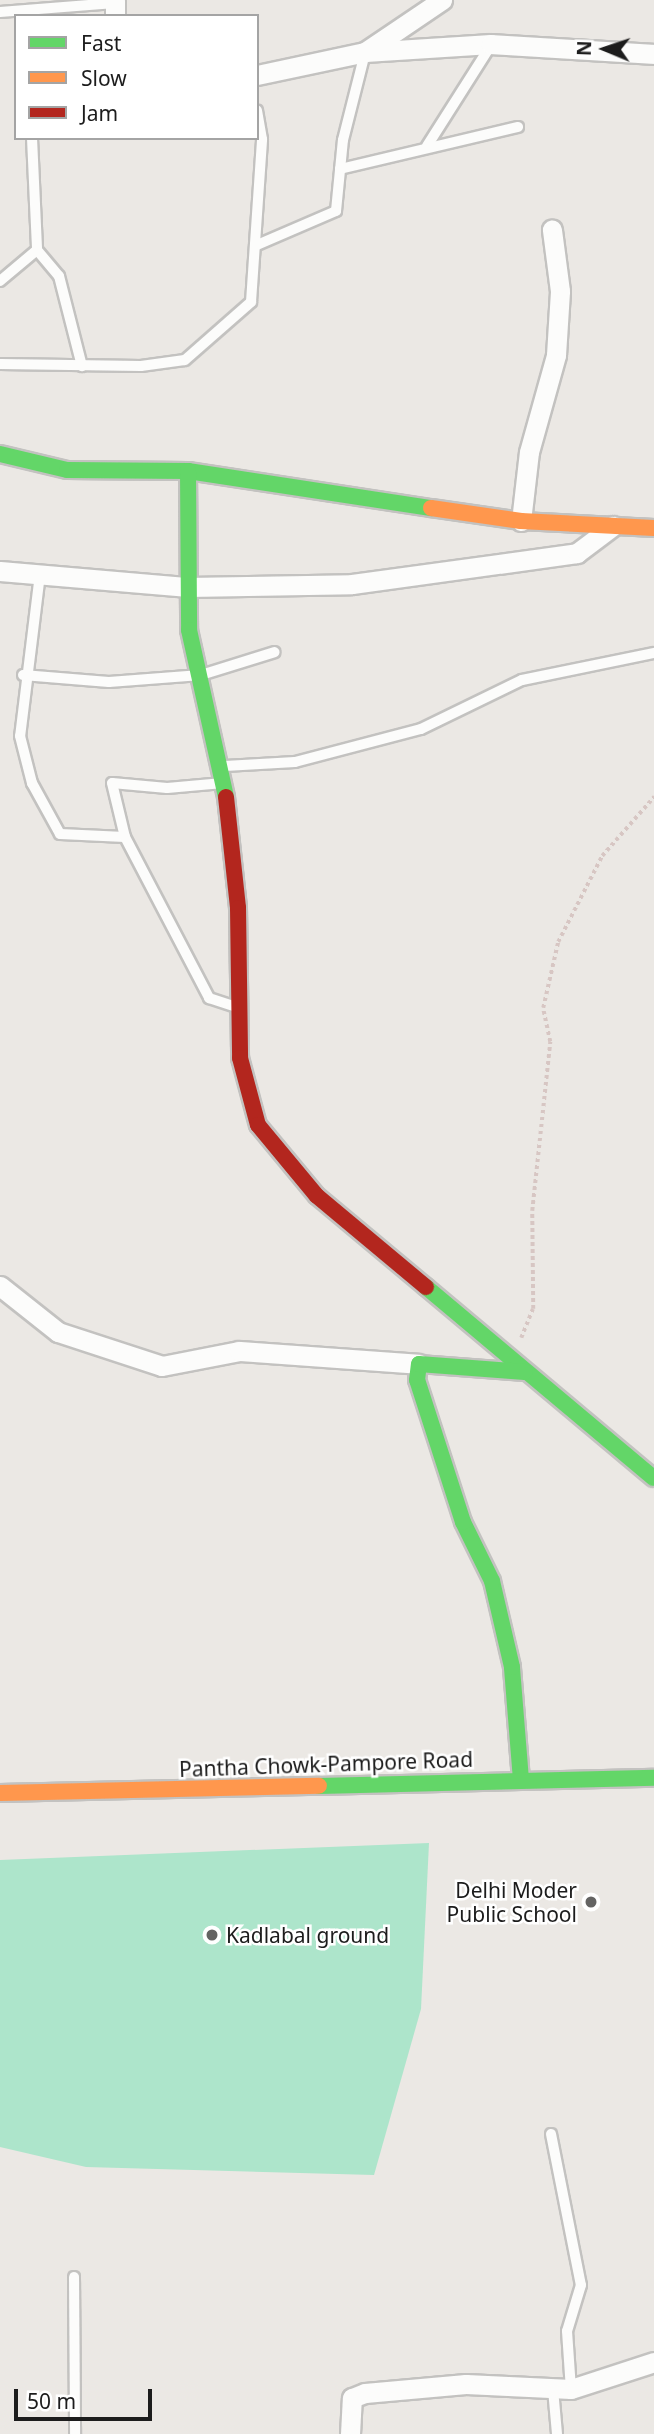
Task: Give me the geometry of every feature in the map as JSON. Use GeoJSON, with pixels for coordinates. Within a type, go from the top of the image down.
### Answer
{"type":"FeatureCollection","features":[{"type":"Feature","properties":{"kind":"street"},"geometry":{"type":"LineString","coordinates":[[365,52],[442,0]]}},
{"type":"Feature","properties":{"kind":"street"},"geometry":{"type":"LineString","coordinates":[[259,75],[365,52],[491,44],[654,54]]}},
{"type":"Feature","properties":{"kind":"street"},"geometry":{"type":"LineString","coordinates":[[521,522],[529,452],[556,355],[560,291],[552,230]]}},
{"type":"Feature","properties":{"kind":"street"},"geometry":{"type":"LineString","coordinates":[[0,454],[67,470],[188,471],[521,522],[654,528]]}},
{"type":"Feature","properties":{"kind":"street"},"geometry":{"type":"LineString","coordinates":[[188,471],[189,630],[224,775],[238,908],[240,1058],[258,1125],[317,1196],[654,1478]]}},
{"type":"Feature","properties":{"kind":"street"},"geometry":{"type":"LineString","coordinates":[[0,571],[188,587],[352,584],[496,569],[577,553],[613,526]]}},
{"type":"Feature","properties":{"kind":"street"},"geometry":{"type":"LineString","coordinates":[[0,1286],[58,1332],[162,1366],[239,1351],[526,1371]]}},
{"type":"Feature","properties":{"kind":"street"},"geometry":{"type":"LineString","coordinates":[[419,1364],[416,1380],[463,1522],[492,1581],[512,1667],[521,1780]]}},
{"type":"Feature","properties":{"kind":"street","name":"Pantha Chowk-Pampore Road"},"geometry":{"type":"LineString","coordinates":[[0,1793],[654,1778]]}},
{"type":"Feature","properties":{"kind":"street"},"geometry":{"type":"LineString","coordinates":[[350,2434],[352,2398],[365,2393],[466,2385],[562,2389],[654,2362]]}},
{"type":"Feature","properties":{"kind":"lane"},"geometry":{"type":"LineString","coordinates":[[0,12],[24,13],[115,6]]}},
{"type":"Feature","properties":{"kind":"lane"},"geometry":{"type":"LineString","coordinates":[[427,146],[491,44]]}},
{"type":"Feature","properties":{"kind":"lane"},"geometry":{"type":"LineString","coordinates":[[257,245],[335,211],[340,169],[365,52]]}},
{"type":"Feature","properties":{"kind":"lane"},"geometry":{"type":"LineString","coordinates":[[340,169],[427,146],[518,127]]}},
{"type":"Feature","properties":{"kind":"lane"},"geometry":{"type":"LineString","coordinates":[[32,140],[37,250],[59,276],[82,366]]}},
{"type":"Feature","properties":{"kind":"lane"},"geometry":{"type":"LineString","coordinates":[[0,364],[82,366],[185,360],[251,302],[257,245],[257,140]]}},
{"type":"Feature","properties":{"kind":"lane"},"geometry":{"type":"LineString","coordinates":[[0,281],[37,250]]}},
{"type":"Feature","properties":{"kind":"lane"},"geometry":{"type":"LineString","coordinates":[[40,574],[23,675],[20,736],[32,783],[60,834],[125,837]]}},
{"type":"Feature","properties":{"kind":"lane"},"geometry":{"type":"LineString","coordinates":[[23,675],[110,682],[201,675],[275,652]]}},
{"type":"Feature","properties":{"kind":"lane"},"geometry":{"type":"LineString","coordinates":[[240,1008],[209,998],[125,837],[112,783],[167,788],[308,759],[421,729],[522,680],[654,653]]}},
{"type":"Feature","properties":{"kind":"lane"},"geometry":{"type":"LineString","coordinates":[[551,2134],[581,2285],[567,2331],[557,2434]]}},
{"type":"Feature","properties":{"kind":"lane"},"geometry":{"type":"LineString","coordinates":[[74,2277],[75,2434]]}},
{"type":"Feature","properties":{"kind":"path"},"geometry":{"type":"LineString","coordinates":[[512,1360],[533,1309],[532,1211],[550,1042],[543,1008],[558,942],[602,856],[654,797]]}},
{"type":"Feature","properties":{"kind":"green space","name":"Kadlabal ground"},"geometry":{"type":"Polygon","coordinates":[[[429,1843],[421,2009],[374,2175],[86,2167],[0,2147],[0,1860],[429,1843]]]}},
{"type":"Feature","properties":{"kind":"traffic: fast"},"geometry":{"type":"LineString","coordinates":[[0,454],[67,470],[188,471],[431,508]]}},
{"type":"Feature","properties":{"kind":"traffic: fast"},"geometry":{"type":"LineString","coordinates":[[188,471],[189,630],[226,797]]}},
{"type":"Feature","properties":{"kind":"traffic: fast"},"geometry":{"type":"LineString","coordinates":[[426,1287],[654,1478]]}},
{"type":"Feature","properties":{"kind":"traffic: fast"},"geometry":{"type":"LineString","coordinates":[[521,1780],[512,1667],[492,1581],[463,1522],[417,1380],[419,1364],[525,1372]]}},
{"type":"Feature","properties":{"kind":"traffic: fast"},"geometry":{"type":"LineString","coordinates":[[319,1786],[654,1778]]}},
{"type":"Feature","properties":{"kind":"traffic: slow"},"geometry":{"type":"LineString","coordinates":[[431,508],[521,521],[654,528]]}},
{"type":"Feature","properties":{"kind":"traffic: slow"},"geometry":{"type":"LineString","coordinates":[[0,1793],[319,1786]]}},
{"type":"Feature","properties":{"kind":"traffic: jam"},"geometry":{"type":"LineString","coordinates":[[226,797],[238,908],[240,1058],[258,1125],[317,1196],[426,1287]]}},
{"type":"Feature","properties":{"kind":"place","name":"Delhi Moder Public School"},"geometry":{"type":"Point","coordinates":[591,1902]}},
{"type":"Feature","properties":{"kind":"place","name":"Kadlabal ground"},"geometry":{"type":"Point","coordinates":[212,1935]}}]}
